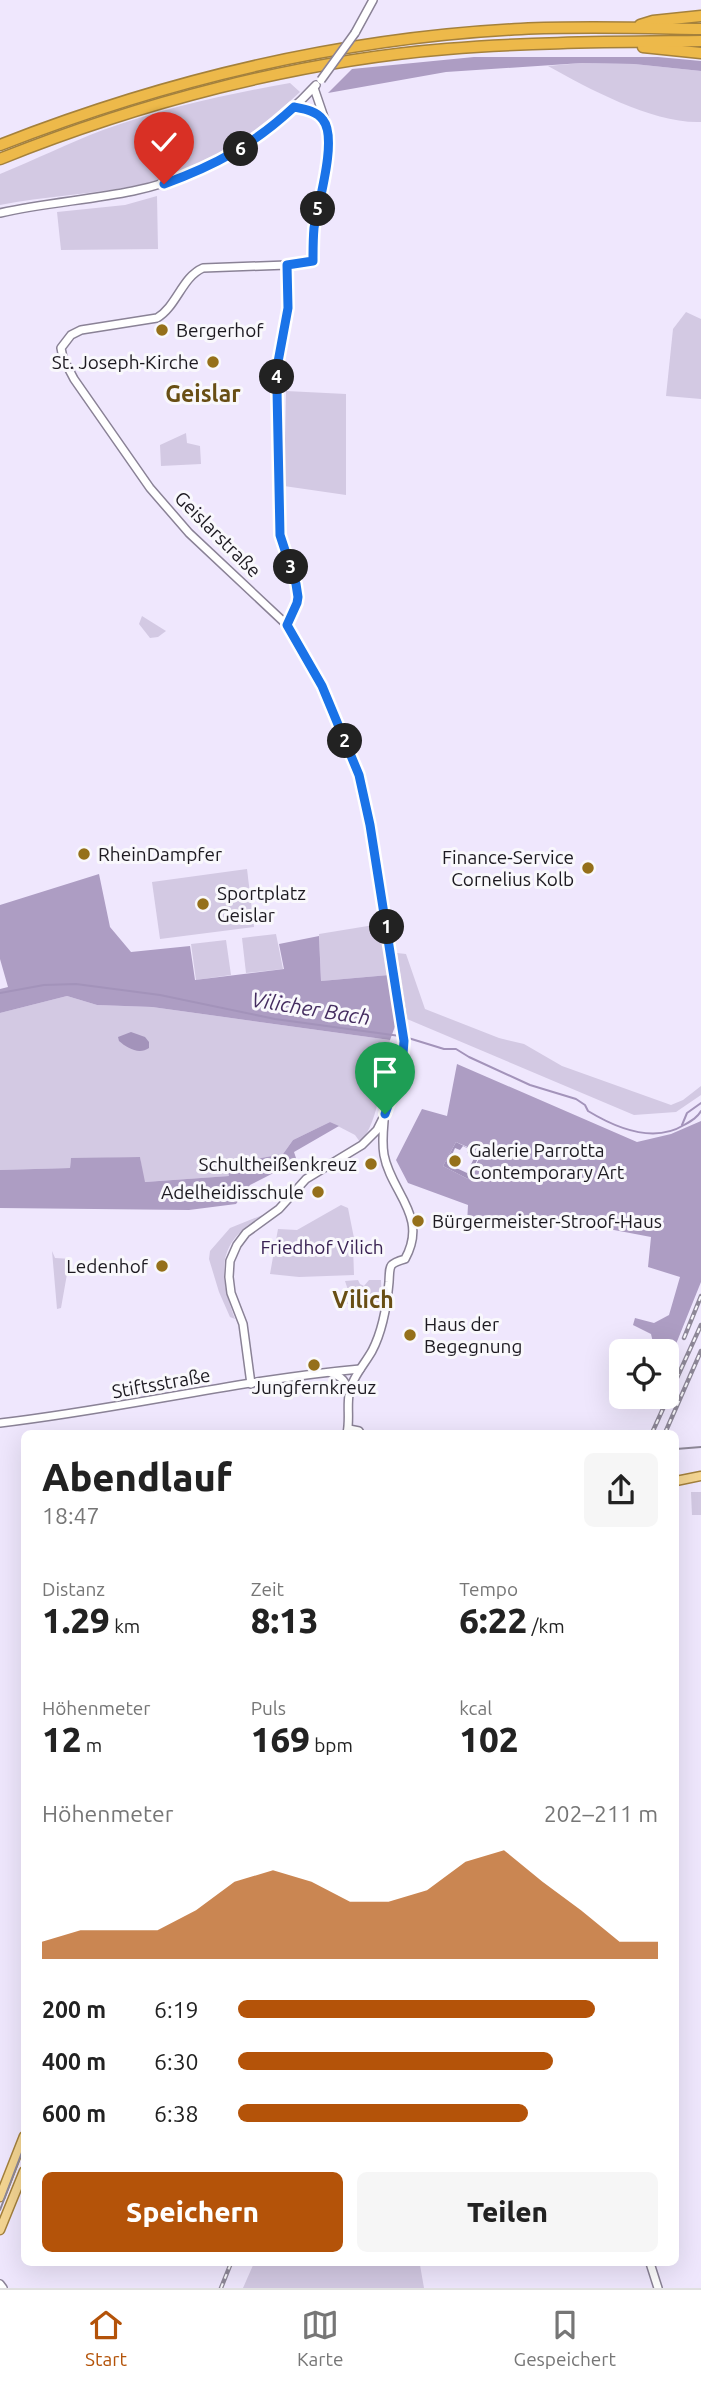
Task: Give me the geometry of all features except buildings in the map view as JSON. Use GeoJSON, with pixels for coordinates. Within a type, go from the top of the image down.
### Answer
{"type":"FeatureCollection","features":[{"type":"Feature","properties":{"kind":"highway"},"geometry":{"type":"LineString","coordinates":[[632,27],[653,20],[701,16]]}},
{"type":"Feature","properties":{"kind":"highway"},"geometry":{"type":"LineString","coordinates":[[0,145],[89,112],[182,84],[312,54],[414,39],[520,29],[701,29]]}},
{"type":"Feature","properties":{"kind":"highway"},"geometry":{"type":"LineString","coordinates":[[0,159],[94,124],[183,97],[242,82],[354,62],[444,49],[523,43],[701,41]]}},
{"type":"Feature","properties":{"kind":"highway"},"geometry":{"type":"LineString","coordinates":[[597,42],[701,53]]}},
{"type":"Feature","properties":{"kind":"main road"},"geometry":{"type":"LineString","coordinates":[[679,1480],[701,1476]]}},
{"type":"Feature","properties":{"kind":"main road"},"geometry":{"type":"LineString","coordinates":[[0,2197],[21,2144]]}},
{"type":"Feature","properties":{"kind":"main road"},"geometry":{"type":"LineString","coordinates":[[0,2230],[21,2178]]}},
{"type":"Feature","properties":{"kind":"street"},"geometry":{"type":"LineString","coordinates":[[0,213],[31,205],[164,184],[231,156],[272,127],[314,88],[355,33],[373,0]]}},
{"type":"Feature","properties":{"kind":"street"},"geometry":{"type":"LineString","coordinates":[[287,625],[298,597],[280,535],[278,362],[288,308],[287,265],[313,261],[314,231],[329,144],[327,126],[314,88]]}},
{"type":"Feature","properties":{"kind":"street"},"geometry":{"type":"LineString","coordinates":[[294,107],[306,109],[323,118]]}},
{"type":"Feature","properties":{"kind":"street","name":"Geislarstraße"},"geometry":{"type":"LineString","coordinates":[[287,265],[203,268],[195,271],[173,305],[157,318],[81,330],[71,335],[61,348],[74,379],[150,488],[189,533],[287,625],[322,686],[359,775],[370,825],[404,1031],[402,1067],[385,1114]]}},
{"type":"Feature","properties":{"kind":"street"},"geometry":{"type":"LineString","coordinates":[[349,1393],[372,1350],[386,1312],[390,1265],[405,1259],[413,1237],[410,1210],[384,1156],[385,1114]]}},
{"type":"Feature","properties":{"kind":"street"},"geometry":{"type":"LineString","coordinates":[[251,1384],[242,1320],[231,1293],[229,1277],[230,1261],[237,1245],[246,1233],[279,1209],[306,1179],[371,1137],[385,1114]]}},
{"type":"Feature","properties":{"kind":"street","name":"Stiftsstraße"},"geometry":{"type":"LineString","coordinates":[[0,1423],[360,1368]]}},
{"type":"Feature","properties":{"kind":"street"},"geometry":{"type":"LineString","coordinates":[[327,1372],[341,1376],[345,1381],[349,1393],[348,1430]]}},
{"type":"Feature","properties":{"kind":"street"},"geometry":{"type":"LineString","coordinates":[[651,2266],[658,2288]]}},
{"type":"Feature","properties":{"kind":"green space"},"geometry":{"type":"Polygon","coordinates":[[[582,63],[634,64],[701,71],[701,122],[683,121],[643,111],[602,94],[548,66],[582,63]]]}},
{"type":"Feature","properties":{"kind":"green space"},"geometry":{"type":"Polygon","coordinates":[[[290,83],[300,92],[263,124],[223,151],[180,173],[116,189],[0,205],[0,174],[77,140],[172,108],[290,83]]]}},
{"type":"Feature","properties":{"kind":"green space"},"geometry":{"type":"Polygon","coordinates":[[[157,196],[158,249],[61,250],[57,212],[125,205],[157,196]]]}},
{"type":"Feature","properties":{"kind":"green space"},"geometry":{"type":"Polygon","coordinates":[[[686,312],[701,319],[701,399],[666,396],[673,329],[686,312]]]}},
{"type":"Feature","properties":{"kind":"green space"},"geometry":{"type":"Polygon","coordinates":[[[286,391],[346,394],[346,495],[284,486],[286,391]]]}},
{"type":"Feature","properties":{"kind":"green space"},"geometry":{"type":"Polygon","coordinates":[[[186,433],[187,443],[200,446],[201,464],[161,466],[160,445],[186,433]]]}},
{"type":"Feature","properties":{"kind":"green space"},"geometry":{"type":"Polygon","coordinates":[[[142,616],[166,631],[158,637],[150,638],[139,624],[142,616]]]}},
{"type":"Feature","properties":{"kind":"green space","name":"Sportplatz Geislar"},"geometry":{"type":"Polygon","coordinates":[[[247,869],[254,927],[160,939],[152,882],[247,869]]]}},
{"type":"Feature","properties":{"kind":"green space"},"geometry":{"type":"Polygon","coordinates":[[[380,924],[389,975],[321,981],[319,934],[380,924]]]}},
{"type":"Feature","properties":{"kind":"green space"},"geometry":{"type":"Polygon","coordinates":[[[276,934],[283,969],[246,973],[242,938],[276,934]]]}},
{"type":"Feature","properties":{"kind":"green space"},"geometry":{"type":"Polygon","coordinates":[[[226,940],[231,975],[196,980],[191,944],[226,940]]]}},
{"type":"Feature","properties":{"kind":"green space"},"geometry":{"type":"Polygon","coordinates":[[[397,953],[406,954],[425,1009],[499,1038],[524,1044],[562,1066],[671,1105],[683,1100],[701,1086],[701,1095],[676,1112],[634,1115],[407,1019],[397,953]]]}},
{"type":"Feature","properties":{"kind":"green space"},"geometry":{"type":"Polygon","coordinates":[[[67,996],[97,1005],[152,1007],[390,1040],[372,1123],[360,1142],[355,1135],[330,1122],[293,1140],[283,1154],[228,1164],[230,1176],[144,1182],[140,1157],[71,1159],[70,1168],[0,1170],[0,1013],[67,996]]]}},
{"type":"Feature","properties":{"kind":"green space","name":"Friedhof Vilich"},"geometry":{"type":"Polygon","coordinates":[[[341,1205],[348,1208],[355,1243],[354,1275],[299,1277],[270,1274],[278,1229],[297,1230],[341,1205]]]}},
{"type":"Feature","properties":{"kind":"green space"},"geometry":{"type":"Polygon","coordinates":[[[270,1212],[240,1233],[226,1256],[225,1284],[235,1319],[230,1317],[219,1292],[209,1259],[210,1251],[230,1228],[270,1212]]]}},
{"type":"Feature","properties":{"kind":"green space"},"geometry":{"type":"Polygon","coordinates":[[[52,1251],[55,1258],[72,1259],[61,1308],[57,1309],[52,1251]]]}},
{"type":"Feature","properties":{"kind":"green space"},"geometry":{"type":"Polygon","coordinates":[[[358,1280],[364,1286],[369,1280],[381,1280],[382,1303],[345,1304],[349,1293],[345,1281],[358,1280]]]}},
{"type":"Feature","properties":{"kind":"green space"},"geometry":{"type":"Polygon","coordinates":[[[691,1492],[701,1492],[701,1515],[692,1515],[691,1492]]]}},
{"type":"Feature","properties":{"kind":"green space"},"geometry":{"type":"Polygon","coordinates":[[[253,2266],[420,2266],[424,2288],[243,2288],[253,2266]]]}},
{"type":"Feature","properties":{"kind":"shaded area"},"geometry":{"type":"Polygon","coordinates":[[[474,57],[658,57],[701,61],[701,71],[634,64],[582,63],[446,72],[328,93],[352,69],[474,57]]]}},
{"type":"Feature","properties":{"kind":"shaded area"},"geometry":{"type":"Polygon","coordinates":[[[99,874],[110,927],[131,952],[190,946],[195,980],[284,969],[279,944],[319,936],[321,981],[389,975],[397,1021],[390,1040],[152,1007],[97,1005],[67,996],[0,1013],[0,989],[8,987],[0,959],[0,905],[99,874]]]}},
{"type":"Feature","properties":{"kind":"shaded area"},"geometry":{"type":"Polygon","coordinates":[[[131,1032],[145,1037],[149,1048],[137,1051],[119,1041],[118,1037],[131,1032]]]}},
{"type":"Feature","properties":{"kind":"shaded area"},"geometry":{"type":"Polygon","coordinates":[[[457,1064],[637,1142],[671,1134],[701,1121],[701,1282],[678,1339],[652,1339],[651,1334],[633,1325],[635,1318],[654,1323],[669,1315],[680,1277],[648,1267],[651,1237],[614,1230],[596,1230],[549,1220],[519,1221],[498,1229],[467,1224],[468,1205],[408,1183],[396,1160],[422,1109],[447,1116],[457,1064]],[[456,1142],[443,1166],[468,1179],[480,1157],[479,1152],[456,1142]]]}},
{"type":"Feature","properties":{"kind":"shaded area"},"geometry":{"type":"Polygon","coordinates":[[[330,1122],[339,1126],[294,1152],[297,1161],[250,1185],[236,1204],[189,1210],[0,1208],[0,1170],[70,1168],[71,1158],[140,1157],[145,1182],[229,1176],[227,1164],[283,1154],[293,1140],[330,1122]]]}},
{"type":"Feature","properties":{"kind":"shaded area"},"geometry":{"type":"Polygon","coordinates":[[[456,1142],[480,1154],[468,1179],[443,1166],[456,1142]],[[463,1146],[460,1150],[455,1148],[448,1164],[467,1173],[475,1156],[467,1153],[469,1149],[463,1146]]]}},
{"type":"Feature","properties":{"kind":"waterway","name":"Vilicher Bach"},"geometry":{"type":"LineString","coordinates":[[0,993],[44,985],[76,984],[160,995],[275,1019],[400,1036]]}},
{"type":"Feature","properties":{"kind":"waterway","name":"Vilicher Bach"},"geometry":{"type":"LineString","coordinates":[[405,1037],[444,1049],[456,1049],[530,1085],[576,1099],[585,1105],[588,1111],[635,1132],[672,1131],[691,1121],[701,1111]]}},
{"type":"Feature","properties":{"kind":"waterway","name":"Vilicher Bach"},"geometry":{"type":"LineString","coordinates":[[682,1125],[687,1113],[701,1103]]}},
{"type":"Feature","properties":{"kind":"tram line"},"geometry":{"type":"LineString","coordinates":[[679,1449],[701,1447]]}},
{"type":"Feature","properties":{"kind":"tram line"},"geometry":{"type":"LineString","coordinates":[[0,2210],[21,2155]]}},
{"type":"Feature","properties":{"kind":"railway"},"geometry":{"type":"LineString","coordinates":[[684,1338],[701,1296]]}},
{"type":"Feature","properties":{"kind":"railway"},"geometry":{"type":"LineString","coordinates":[[653,1430],[701,1325]]}},
{"type":"Feature","properties":{"kind":"railway"},"geometry":{"type":"LineString","coordinates":[[666,1430],[701,1351]]}},
{"type":"Feature","properties":{"kind":"railway"},"geometry":{"type":"LineString","coordinates":[[221,2288],[230,2266]]}},
{"type":"Feature","properties":{"kind":"place","name":"Bergerhof"},"geometry":{"type":"Point","coordinates":[162,330]}},
{"type":"Feature","properties":{"kind":"place","name":"St. Joseph-Kirche"},"geometry":{"type":"Point","coordinates":[213,362]}},
{"type":"Feature","properties":{"kind":"place","name":"RheinDampfer"},"geometry":{"type":"Point","coordinates":[84,854]}},
{"type":"Feature","properties":{"kind":"place","name":"Finance-Service Cornelius Kolb"},"geometry":{"type":"Point","coordinates":[588,868]}},
{"type":"Feature","properties":{"kind":"place","name":"Sportplatz Geislar"},"geometry":{"type":"Point","coordinates":[203,904]}},
{"type":"Feature","properties":{"kind":"place","name":"Galerie Parrotta Contemporary Art"},"geometry":{"type":"Point","coordinates":[455,1161]}},
{"type":"Feature","properties":{"kind":"place","name":"Schultheißenkreuz"},"geometry":{"type":"Point","coordinates":[371,1164]}},
{"type":"Feature","properties":{"kind":"place","name":"Adelheidisschule"},"geometry":{"type":"Point","coordinates":[318,1192]}},
{"type":"Feature","properties":{"kind":"place","name":"Bürgermeister-Stroof-Haus"},"geometry":{"type":"Point","coordinates":[418,1221]}},
{"type":"Feature","properties":{"kind":"place","name":"Ledenhof"},"geometry":{"type":"Point","coordinates":[162,1266]}},
{"type":"Feature","properties":{"kind":"place","name":"Haus der Begegnung"},"geometry":{"type":"Point","coordinates":[410,1335]}},
{"type":"Feature","properties":{"kind":"place","name":"Jungfernkreuz"},"geometry":{"type":"Point","coordinates":[314,1365]}},
{"type":"Feature","properties":{"kind":"district","name":"Geislar"},"geometry":{"type":"Point","coordinates":[203,393]}},
{"type":"Feature","properties":{"kind":"district","name":"Vilich"},"geometry":{"type":"Point","coordinates":[363,1299]}},
{"type":"Feature","properties":{"kind":"route"},"geometry":{"type":"LineString","coordinates":[[164,184],[231,156],[272,127],[294,107],[306,109],[323,118],[327,126],[329,144],[314,231],[313,261],[287,265],[288,308],[278,362],[277,390],[280,535],[298,597],[287,625],[326,695],[359,775],[370,825],[404,1041],[402,1067],[385,1114]]}}]}
